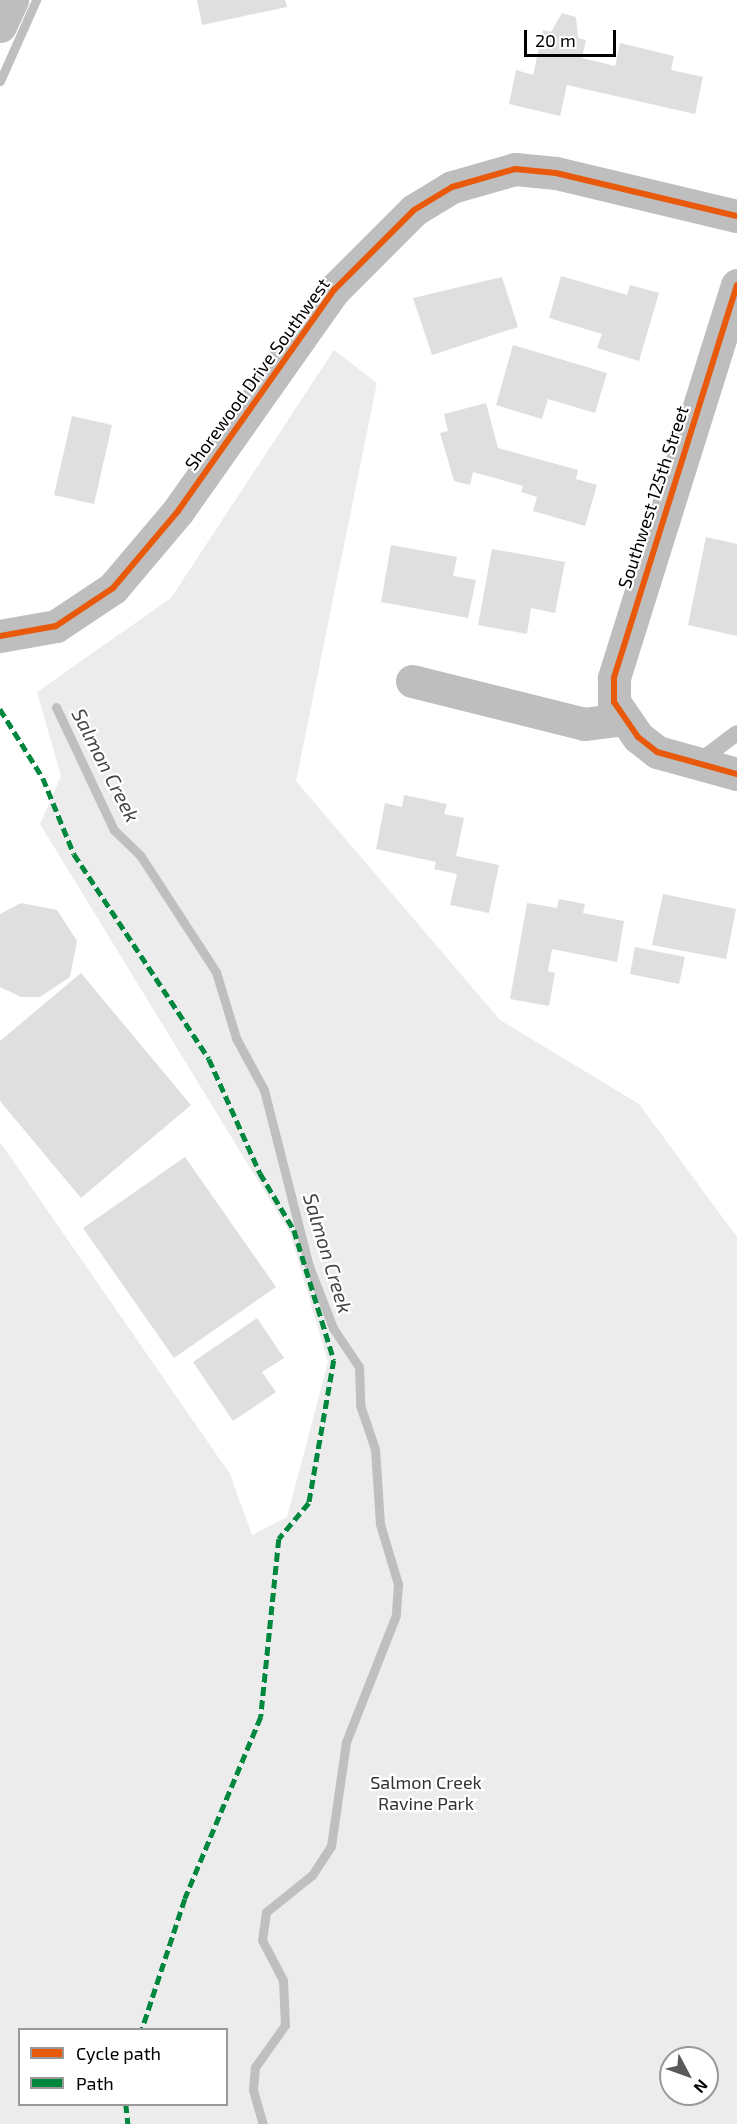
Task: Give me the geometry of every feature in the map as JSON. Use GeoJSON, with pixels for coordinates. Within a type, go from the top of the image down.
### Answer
{"type":"FeatureCollection","features":[{"type":"Feature","properties":{"kind":"street"},"geometry":{"type":"LineString","coordinates":[[0,26],[12,0]]}},
{"type":"Feature","properties":{"kind":"street","name":"Shorewood Drive Southwest"},"geometry":{"type":"LineString","coordinates":[[0,636],[56,627],[113,588],[178,511],[334,290],[414,210],[452,187],[515,169],[556,173],[737,216]]}},
{"type":"Feature","properties":{"kind":"street","name":"Southwest 125th Street"},"geometry":{"type":"LineString","coordinates":[[622,719],[614,702],[618,656],[737,285]]}},
{"type":"Feature","properties":{"kind":"street"},"geometry":{"type":"LineString","coordinates":[[412,681],[584,724],[622,719],[657,752],[737,774]]}},
{"type":"Feature","properties":{"kind":"lane"},"geometry":{"type":"LineString","coordinates":[[695,764],[737,733]]}},
{"type":"Feature","properties":{"kind":"green space","name":"Salmon Creek Ravine Park"},"geometry":{"type":"Polygon","coordinates":[[[334,350],[377,383],[296,781],[500,1020],[639,1104],[737,1237],[737,2124],[0,2124],[0,1142],[230,1474],[252,1535],[287,1517],[328,1362],[290,1233],[40,824],[61,776],[37,692],[171,598],[334,350]]]}},
{"type":"Feature","properties":{"kind":"building"},"geometry":{"type":"Polygon","coordinates":[[[197,0],[285,0],[287,7],[202,25],[197,0]]]}},
{"type":"Feature","properties":{"kind":"building"},"geometry":{"type":"Polygon","coordinates":[[[562,13],[576,17],[578,38],[586,40],[582,58],[615,66],[620,43],[674,56],[671,70],[703,77],[695,114],[567,85],[560,116],[509,104],[516,70],[533,75],[543,30],[551,32],[562,13]]]}},
{"type":"Feature","properties":{"kind":"building"},"geometry":{"type":"Polygon","coordinates":[[[561,276],[627,295],[630,285],[659,293],[639,361],[597,348],[602,334],[549,318],[561,276]]]}},
{"type":"Feature","properties":{"kind":"building"},"geometry":{"type":"Polygon","coordinates":[[[502,277],[518,327],[432,355],[413,298],[502,277]]]}},
{"type":"Feature","properties":{"kind":"building"},"geometry":{"type":"Polygon","coordinates":[[[513,345],[607,373],[595,413],[548,399],[542,419],[496,405],[513,345]]]}},
{"type":"Feature","properties":{"kind":"building"},"geometry":{"type":"Polygon","coordinates":[[[486,403],[498,448],[578,470],[576,479],[597,485],[585,526],[533,511],[537,497],[521,492],[523,486],[473,472],[470,485],[454,481],[440,433],[448,431],[444,414],[486,403]]]}},
{"type":"Feature","properties":{"kind":"building"},"geometry":{"type":"Polygon","coordinates":[[[72,416],[112,425],[94,504],[54,495],[72,416]]]}},
{"type":"Feature","properties":{"kind":"building"},"geometry":{"type":"Polygon","coordinates":[[[706,537],[737,544],[737,636],[688,625],[706,537]]]}},
{"type":"Feature","properties":{"kind":"building"},"geometry":{"type":"Polygon","coordinates":[[[391,545],[457,557],[453,576],[476,580],[468,618],[381,602],[391,545]]]}},
{"type":"Feature","properties":{"kind":"building"},"geometry":{"type":"Polygon","coordinates":[[[492,549],[565,562],[555,613],[531,608],[527,634],[478,625],[492,549]]]}},
{"type":"Feature","properties":{"kind":"building"},"geometry":{"type":"Polygon","coordinates":[[[404,795],[447,804],[444,814],[464,818],[456,856],[499,865],[489,913],[450,905],[457,874],[434,869],[436,862],[376,849],[385,803],[402,807],[404,795]]]}},
{"type":"Feature","properties":{"kind":"building"},"geometry":{"type":"Polygon","coordinates":[[[663,894],[736,909],[726,959],[652,945],[663,894]]]}},
{"type":"Feature","properties":{"kind":"building"},"geometry":{"type":"Polygon","coordinates":[[[559,899],[585,904],[583,913],[624,921],[617,962],[552,949],[548,971],[555,973],[549,1006],[510,999],[527,903],[557,908],[559,899]]]}},
{"type":"Feature","properties":{"kind":"building"},"geometry":{"type":"Polygon","coordinates":[[[21,903],[57,910],[77,941],[70,977],[40,997],[21,997],[0,987],[0,914],[21,903]]]}},
{"type":"Feature","properties":{"kind":"building"},"geometry":{"type":"Polygon","coordinates":[[[635,947],[685,957],[679,984],[630,974],[635,947]]]}},
{"type":"Feature","properties":{"kind":"building"},"geometry":{"type":"Polygon","coordinates":[[[81,973],[191,1105],[81,1198],[0,1101],[0,1041],[81,973]]]}},
{"type":"Feature","properties":{"kind":"building"},"geometry":{"type":"Polygon","coordinates":[[[185,1157],[276,1287],[174,1358],[83,1228],[185,1157]]]}},
{"type":"Feature","properties":{"kind":"building"},"geometry":{"type":"Polygon","coordinates":[[[257,1318],[284,1358],[262,1372],[276,1392],[233,1421],[193,1362],[257,1318]]]}},
{"type":"Feature","properties":{"kind":"waterway","name":"Salmon Creek"},"geometry":{"type":"LineString","coordinates":[[0,81],[36,0]]}},
{"type":"Feature","properties":{"kind":"waterway","name":"Salmon Creek"},"geometry":{"type":"LineString","coordinates":[[56,707],[114,830],[140,855],[216,972],[236,1038],[264,1090],[309,1266],[333,1328],[359,1367],[360,1405],[375,1449],[380,1524],[398,1584],[396,1615],[346,1742],[331,1846],[312,1875],[266,1912],[262,1940],[283,1980],[285,2025],[255,2067],[253,2090],[263,2124]]}},
{"type":"Feature","properties":{"kind":"marked path"},"geometry":{"type":"LineString","coordinates":[[0,709],[43,778],[74,854],[209,1059],[260,1173],[294,1230],[334,1360],[309,1503],[279,1539],[261,1717],[185,1899],[143,2028]]}},
{"type":"Feature","properties":{"kind":"marked path"},"geometry":{"type":"LineString","coordinates":[[126,2106],[128,2124]]}},
{"type":"Feature","properties":{"kind":"cycle path"},"geometry":{"type":"LineString","coordinates":[[0,636],[56,626],[113,588],[178,511],[334,290],[414,210],[452,187],[515,169],[556,173],[737,216]]}},
{"type":"Feature","properties":{"kind":"cycle path"},"geometry":{"type":"LineString","coordinates":[[737,285],[614,678],[614,702],[638,737],[657,752],[737,774]]}}]}
